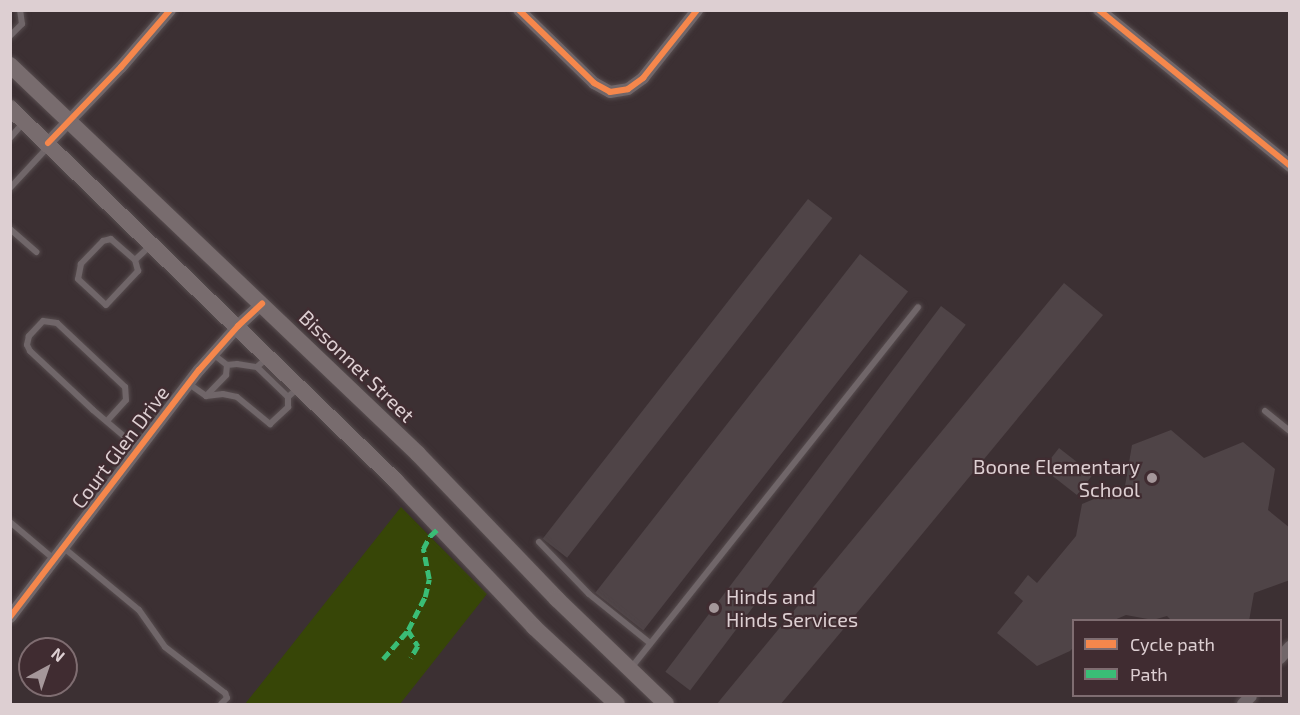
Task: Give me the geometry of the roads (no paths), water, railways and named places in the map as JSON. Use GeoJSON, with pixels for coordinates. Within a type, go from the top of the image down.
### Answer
{"type":"FeatureCollection","features":[{"type":"Feature","properties":{"kind":"main road","name":"Bissonnet Street"},"geometry":{"type":"LineString","coordinates":[[10,65],[418,454],[557,599],[666,705]]}},
{"type":"Feature","properties":{"kind":"main road"},"geometry":{"type":"LineString","coordinates":[[10,108],[238,326],[263,362],[396,482],[534,627],[617,705]]}},
{"type":"Feature","properties":{"kind":"street"},"geometry":{"type":"LineString","coordinates":[[49,144],[170,10]]}},
{"type":"Feature","properties":{"kind":"street"},"geometry":{"type":"LineString","coordinates":[[519,10],[594,83],[610,92],[628,89],[643,78],[697,10]]}},
{"type":"Feature","properties":{"kind":"street"},"geometry":{"type":"LineString","coordinates":[[1099,10],[1290,166]]}},
{"type":"Feature","properties":{"kind":"street","name":"Court Glen Drive"},"geometry":{"type":"LineString","coordinates":[[10,617],[188,384],[238,326],[262,304]]}},
{"type":"Feature","properties":{"kind":"lane"},"geometry":{"type":"LineString","coordinates":[[10,36],[22,24],[20,10]]}},
{"type":"Feature","properties":{"kind":"lane"},"geometry":{"type":"LineString","coordinates":[[10,138],[25,121]]}},
{"type":"Feature","properties":{"kind":"lane"},"geometry":{"type":"LineString","coordinates":[[10,188],[49,144]]}},
{"type":"Feature","properties":{"kind":"lane"},"geometry":{"type":"LineString","coordinates":[[10,229],[36,252]]}},
{"type":"Feature","properties":{"kind":"lane"},"geometry":{"type":"LineString","coordinates":[[111,239],[135,260],[138,271],[106,305],[78,279],[81,264],[103,241],[111,239]]}},
{"type":"Feature","properties":{"kind":"lane"},"geometry":{"type":"LineString","coordinates":[[135,260],[152,244]]}},
{"type":"Feature","properties":{"kind":"lane"},"geometry":{"type":"LineString","coordinates":[[630,669],[918,307]]}},
{"type":"Feature","properties":{"kind":"lane"},"geometry":{"type":"LineString","coordinates":[[107,421],[126,400],[125,387],[57,323],[43,321],[29,336],[27,345],[30,351],[107,421],[139,449]]}},
{"type":"Feature","properties":{"kind":"lane"},"geometry":{"type":"LineString","coordinates":[[213,354],[227,365],[263,362]]}},
{"type":"Feature","properties":{"kind":"lane"},"geometry":{"type":"LineString","coordinates":[[206,396],[226,375],[227,365]]}},
{"type":"Feature","properties":{"kind":"lane"},"geometry":{"type":"LineString","coordinates":[[188,384],[206,396],[223,394],[237,397],[270,424],[288,407],[294,392]]}},
{"type":"Feature","properties":{"kind":"lane"},"geometry":{"type":"LineString","coordinates":[[1265,411],[1290,431]]}},
{"type":"Feature","properties":{"kind":"lane"},"geometry":{"type":"LineString","coordinates":[[10,522],[55,560]]}},
{"type":"Feature","properties":{"kind":"lane"},"geometry":{"type":"LineString","coordinates":[[539,542],[589,594],[650,644]]}},
{"type":"Feature","properties":{"kind":"lane"},"geometry":{"type":"LineString","coordinates":[[64,548],[139,610],[165,647],[225,693],[227,698],[221,705]]}},
{"type":"Feature","properties":{"kind":"place","name":"Boone Elementary School"},"geometry":{"type":"Point","coordinates":[1152,478]}},
{"type":"Feature","properties":{"kind":"place","name":"Hinds and Hinds Services"},"geometry":{"type":"Point","coordinates":[714,608]}}]}
